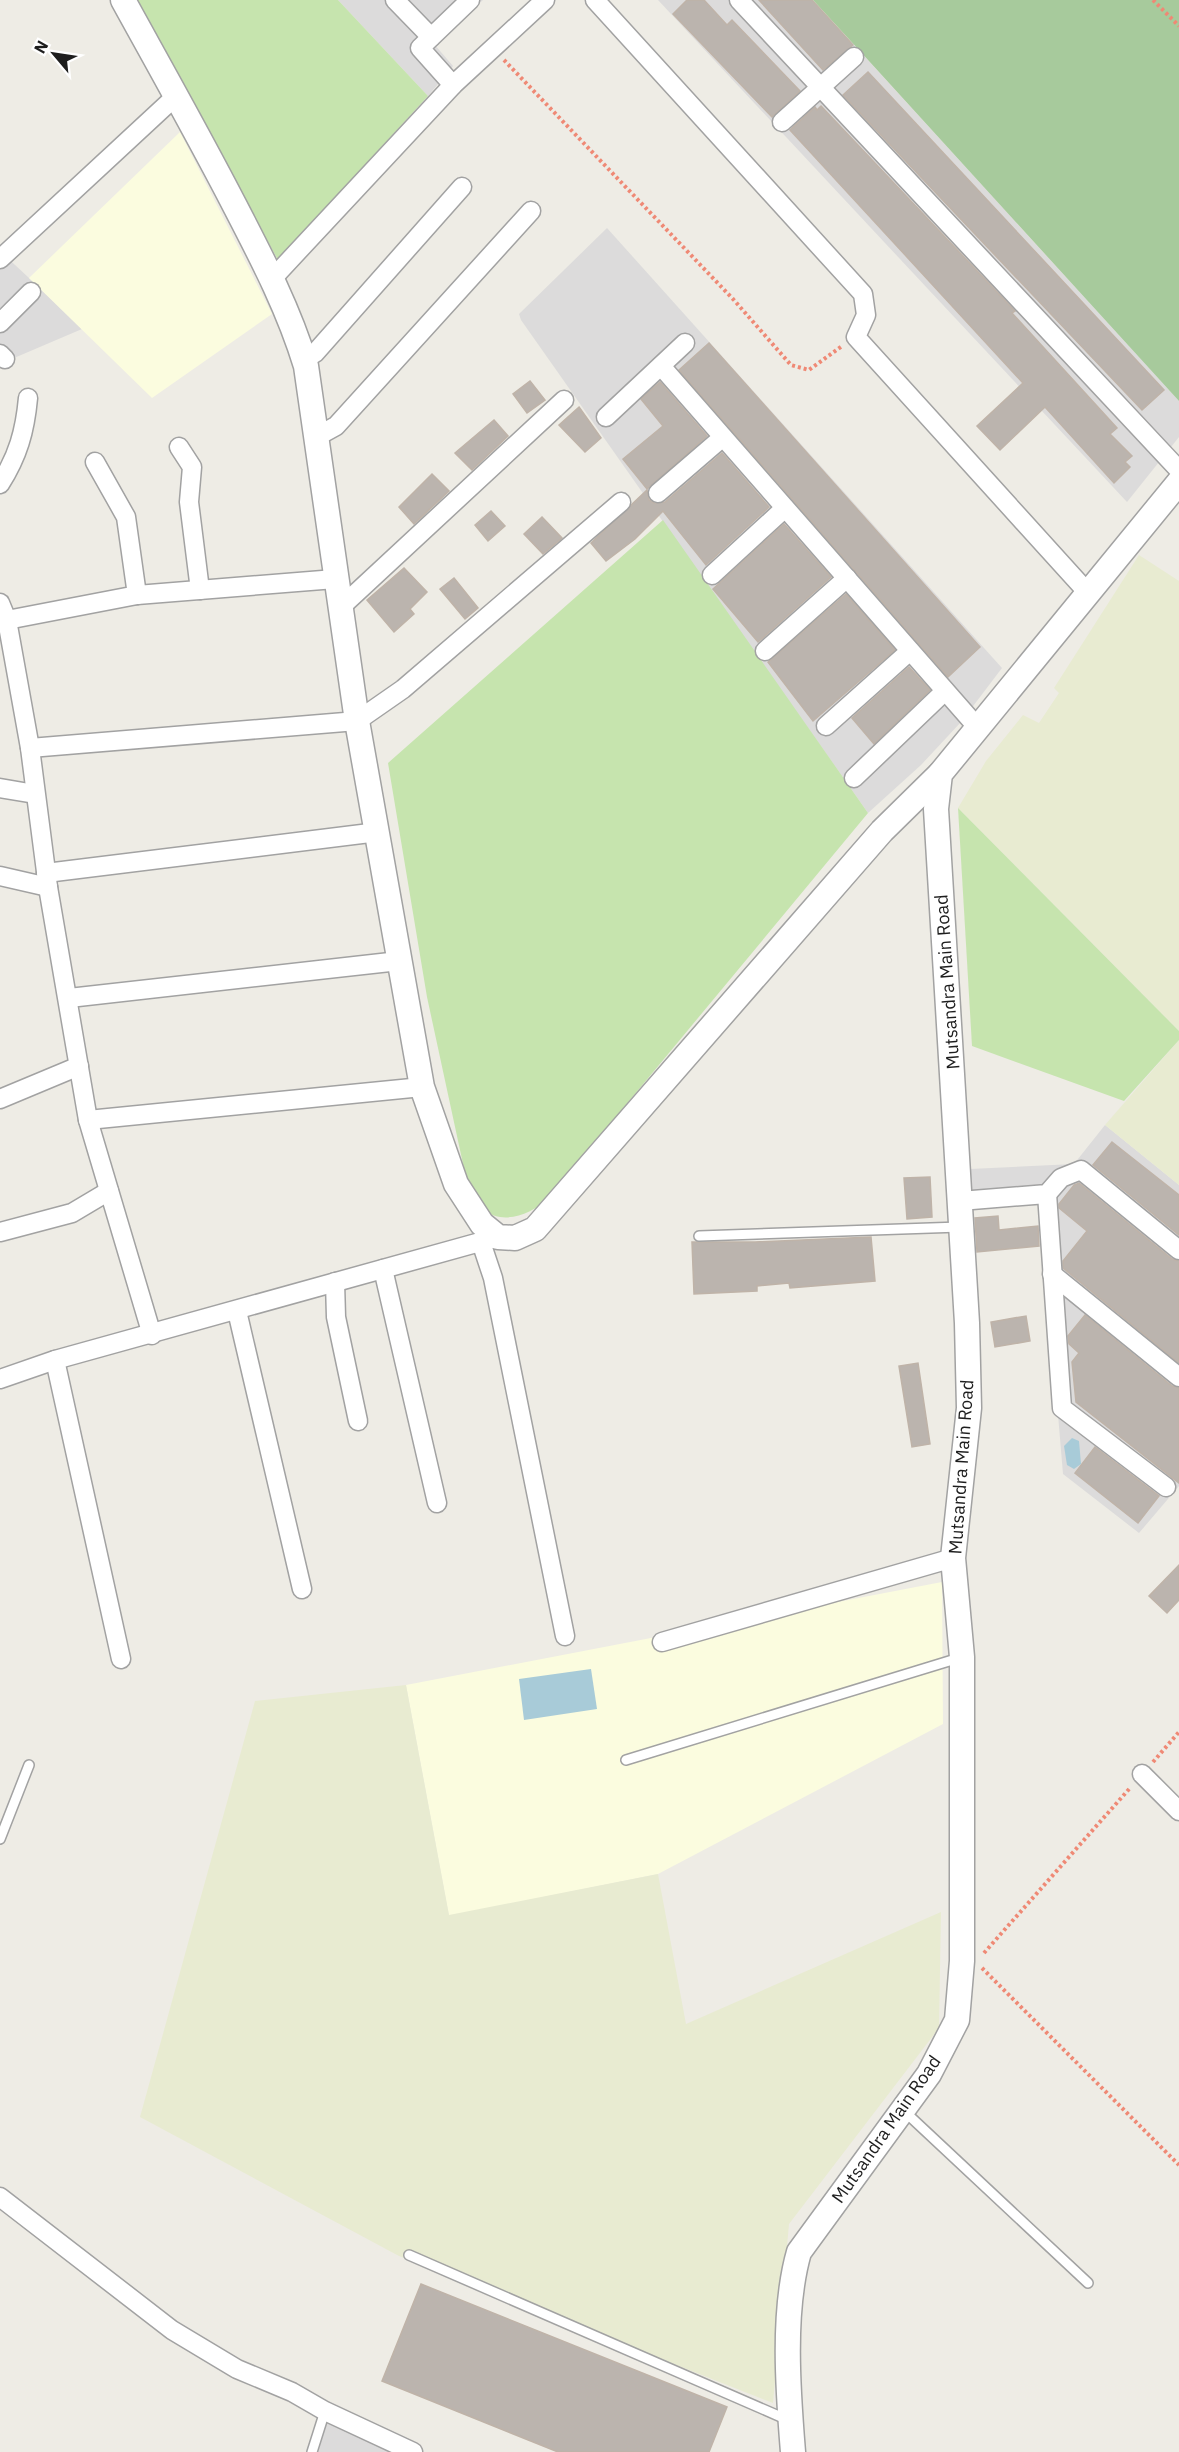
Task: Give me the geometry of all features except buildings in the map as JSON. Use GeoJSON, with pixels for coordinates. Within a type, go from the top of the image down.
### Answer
{"type":"FeatureCollection","features":[{"type":"Feature","properties":{"kind":"street"},"geometry":{"type":"LineString","coordinates":[[123,0],[272,279],[291,321],[304,360],[357,720],[422,1087],[456,1184],[490,1240],[493,1278],[564,1636]]}},
{"type":"Feature","properties":{"kind":"street"},"geometry":{"type":"LineString","coordinates":[[395,0],[431,37]]}},
{"type":"Feature","properties":{"kind":"street"},"geometry":{"type":"LineString","coordinates":[[453,85],[420,48],[470,0]]}},
{"type":"Feature","properties":{"kind":"street"},"geometry":{"type":"LineString","coordinates":[[272,279],[453,85],[545,0]]}},
{"type":"Feature","properties":{"kind":"street"},"geometry":{"type":"LineString","coordinates":[[595,0],[863,294],[866,315],[855,337],[1088,593]]}},
{"type":"Feature","properties":{"kind":"street"},"geometry":{"type":"LineString","coordinates":[[739,0],[1179,470]]}},
{"type":"Feature","properties":{"kind":"street"},"geometry":{"type":"LineString","coordinates":[[782,122],[854,57]]}},
{"type":"Feature","properties":{"kind":"street"},"geometry":{"type":"LineString","coordinates":[[0,259],[176,96]]}},
{"type":"Feature","properties":{"kind":"street"},"geometry":{"type":"LineString","coordinates":[[304,360],[315,353],[462,187]]}},
{"type":"Feature","properties":{"kind":"street"},"geometry":{"type":"LineString","coordinates":[[316,437],[336,426],[531,211]]}},
{"type":"Feature","properties":{"kind":"street"},"geometry":{"type":"LineString","coordinates":[[0,323],[31,292]]}},
{"type":"Feature","properties":{"kind":"street"},"geometry":{"type":"LineString","coordinates":[[606,417],[685,344]]}},
{"type":"Feature","properties":{"kind":"street"},"geometry":{"type":"LineString","coordinates":[[661,366],[978,728]]}},
{"type":"Feature","properties":{"kind":"street"},"geometry":{"type":"LineString","coordinates":[[0,484],[13,463],[26,430],[28,399]]}},
{"type":"Feature","properties":{"kind":"street"},"geometry":{"type":"LineString","coordinates":[[341,607],[564,400]]}},
{"type":"Feature","properties":{"kind":"street"},"geometry":{"type":"LineString","coordinates":[[658,493],[723,437]]}},
{"type":"Feature","properties":{"kind":"street"},"geometry":{"type":"LineString","coordinates":[[179,447],[192,467],[189,502],[200,590]]}},
{"type":"Feature","properties":{"kind":"street"},"geometry":{"type":"LineString","coordinates":[[95,462],[126,517],[137,595]]}},
{"type":"Feature","properties":{"kind":"street"},"geometry":{"type":"LineString","coordinates":[[0,1379],[55,1360],[490,1240],[515,1238],[535,1229],[882,831],[940,774],[1179,482]]}},
{"type":"Feature","properties":{"kind":"street"},"geometry":{"type":"LineString","coordinates":[[30,748],[357,720],[403,689],[621,502]]}},
{"type":"Feature","properties":{"kind":"street"},"geometry":{"type":"LineString","coordinates":[[712,575],[785,508]]}},
{"type":"Feature","properties":{"kind":"street"},"geometry":{"type":"LineString","coordinates":[[765,651],[847,578]]}},
{"type":"Feature","properties":{"kind":"street"},"geometry":{"type":"LineString","coordinates":[[152,1335],[88,1120],[69,998],[47,880],[30,748],[3,611],[137,595],[335,579]]}},
{"type":"Feature","properties":{"kind":"street"},"geometry":{"type":"LineString","coordinates":[[826,726],[910,651]]}},
{"type":"Feature","properties":{"kind":"street"},"geometry":{"type":"LineString","coordinates":[[854,778],[945,691]]}},
{"type":"Feature","properties":{"kind":"street","name":"Mutsandra Main Road"},"geometry":{"type":"LineString","coordinates":[[793,2452],[788,2392],[792,2278],[799,2252],[929,2074],[957,2020],[968,1967],[962,1657],[953,1558],[969,1408],[960,1201],[936,809],[940,774]]}},
{"type":"Feature","properties":{"kind":"street"},"geometry":{"type":"LineString","coordinates":[[0,788],[35,794]]}},
{"type":"Feature","properties":{"kind":"street"},"geometry":{"type":"LineString","coordinates":[[0,876],[47,880],[378,832]]}},
{"type":"Feature","properties":{"kind":"street"},"geometry":{"type":"LineString","coordinates":[[69,998],[399,961]]}},
{"type":"Feature","properties":{"kind":"street"},"geometry":{"type":"LineString","coordinates":[[0,1099],[79,1066]]}},
{"type":"Feature","properties":{"kind":"street"},"geometry":{"type":"LineString","coordinates":[[88,1120],[422,1087]]}},
{"type":"Feature","properties":{"kind":"street"},"geometry":{"type":"LineString","coordinates":[[960,1201],[1047,1194],[1061,1178],[1081,1170],[1179,1250]]}},
{"type":"Feature","properties":{"kind":"street"},"geometry":{"type":"LineString","coordinates":[[0,1232],[72,1213],[109,1191]]}},
{"type":"Feature","properties":{"kind":"street"},"geometry":{"type":"LineString","coordinates":[[1047,1194],[1062,1408],[1166,1487]]}},
{"type":"Feature","properties":{"kind":"street"},"geometry":{"type":"LineString","coordinates":[[383,1269],[437,1503]]}},
{"type":"Feature","properties":{"kind":"street"},"geometry":{"type":"LineString","coordinates":[[1052,1274],[1179,1377]]}},
{"type":"Feature","properties":{"kind":"street"},"geometry":{"type":"LineString","coordinates":[[334,1282],[336,1317],[358,1421]]}},
{"type":"Feature","properties":{"kind":"street"},"geometry":{"type":"LineString","coordinates":[[237,1311],[302,1589]]}},
{"type":"Feature","properties":{"kind":"street"},"geometry":{"type":"LineString","coordinates":[[55,1360],[121,1659]]}},
{"type":"Feature","properties":{"kind":"street"},"geometry":{"type":"LineString","coordinates":[[662,1642],[953,1558]]}},
{"type":"Feature","properties":{"kind":"street"},"geometry":{"type":"LineString","coordinates":[[1142,1774],[1179,1811]]}},
{"type":"Feature","properties":{"kind":"street"},"geometry":{"type":"LineString","coordinates":[[0,2197],[172,2330],[237,2369],[292,2392],[325,2411],[413,2452]]}},
{"type":"Feature","properties":{"kind":"lane"},"geometry":{"type":"LineString","coordinates":[[699,1236],[961,1227]]}},
{"type":"Feature","properties":{"kind":"lane"},"geometry":{"type":"LineString","coordinates":[[626,1760],[962,1657]]}},
{"type":"Feature","properties":{"kind":"lane"},"geometry":{"type":"LineString","coordinates":[[1,1833],[29,1765]]}},
{"type":"Feature","properties":{"kind":"lane"},"geometry":{"type":"LineString","coordinates":[[903,2110],[1088,2283]]}},
{"type":"Feature","properties":{"kind":"lane"},"geometry":{"type":"LineString","coordinates":[[409,2255],[790,2421]]}},
{"type":"Feature","properties":{"kind":"lane"},"geometry":{"type":"LineString","coordinates":[[312,2452],[325,2411]]}},
{"type":"Feature","properties":{"kind":"path"},"geometry":{"type":"LineString","coordinates":[[1154,0],[1179,26]]}},
{"type":"Feature","properties":{"kind":"path"},"geometry":{"type":"LineString","coordinates":[[493,49],[733,299],[791,364],[809,370],[855,337]]}},
{"type":"Feature","properties":{"kind":"path"},"geometry":{"type":"LineString","coordinates":[[1179,1732],[968,1967],[1179,2165]]}},
{"type":"Feature","properties":{"kind":"shaded area"},"geometry":{"type":"Polygon","coordinates":[[[338,0],[483,0],[434,44],[453,66],[428,96],[338,0]]]}},
{"type":"Feature","properties":{"kind":"shaded area"},"geometry":{"type":"Polygon","coordinates":[[[658,0],[813,0],[1179,401],[1179,437],[1127,502],[658,0]]]}},
{"type":"Feature","properties":{"kind":"shaded area"},"geometry":{"type":"Polygon","coordinates":[[[180,132],[272,314],[152,398],[29,278],[180,132]]]}},
{"type":"Feature","properties":{"kind":"shaded area"},"geometry":{"type":"Polygon","coordinates":[[[607,228],[1002,668],[961,722],[921,765],[868,813],[521,320],[519,314],[607,228]]]}},
{"type":"Feature","properties":{"kind":"shaded area"},"geometry":{"type":"Polygon","coordinates":[[[0,251],[29,278],[82,329],[0,364],[0,251]]]}},
{"type":"Feature","properties":{"kind":"shaded area"},"geometry":{"type":"Polygon","coordinates":[[[1139,555],[1179,581],[1179,1031],[958,808],[986,761],[1023,715],[1039,723],[1059,693],[1054,688],[1139,555]]]}},
{"type":"Feature","properties":{"kind":"shaded area"},"geometry":{"type":"Polygon","coordinates":[[[1179,1040],[1179,1185],[1105,1125],[1179,1040]]]}},
{"type":"Feature","properties":{"kind":"shaded area"},"geometry":{"type":"Polygon","coordinates":[[[1105,1125],[1179,1185],[1179,1486],[1139,1533],[1063,1474],[1040,1201],[970,1206],[970,1169],[1074,1164],[1105,1125]]]}},
{"type":"Feature","properties":{"kind":"shaded area"},"geometry":{"type":"Polygon","coordinates":[[[942,1582],[943,1724],[658,1874],[449,1916],[406,1685],[942,1582]]]}},
{"type":"Feature","properties":{"kind":"shaded area"},"geometry":{"type":"Polygon","coordinates":[[[406,1685],[449,1915],[658,1874],[686,2024],[941,1912],[939,2028],[789,2224],[773,2403],[399,2256],[140,2117],[255,1701],[406,1685]]]}},
{"type":"Feature","properties":{"kind":"shaded area"},"geometry":{"type":"Polygon","coordinates":[[[327,2421],[391,2452],[318,2452],[327,2421]]]}},
{"type":"Feature","properties":{"kind":"green space"},"geometry":{"type":"Polygon","coordinates":[[[134,0],[338,0],[428,96],[278,260],[134,0]]]}},
{"type":"Feature","properties":{"kind":"green space"},"geometry":{"type":"Polygon","coordinates":[[[813,0],[1179,0],[1179,401],[858,49],[813,0]]]}},
{"type":"Feature","properties":{"kind":"green space"},"geometry":{"type":"Polygon","coordinates":[[[663,520],[868,813],[547,1200],[526,1213],[500,1217],[485,1210],[468,1187],[427,997],[388,763],[663,520]]]}},
{"type":"Feature","properties":{"kind":"green space"},"geometry":{"type":"Polygon","coordinates":[[[958,808],[1179,1031],[1179,1040],[1124,1101],[972,1046],[958,808]]]}},
{"type":"Feature","properties":{"kind":"water"},"geometry":{"type":"Polygon","coordinates":[[[1072,1438],[1079,1441],[1081,1464],[1074,1469],[1067,1465],[1064,1446],[1072,1438]]]}},
{"type":"Feature","properties":{"kind":"water"},"geometry":{"type":"Polygon","coordinates":[[[591,1669],[597,1709],[524,1720],[519,1679],[591,1669]]]}}]}
